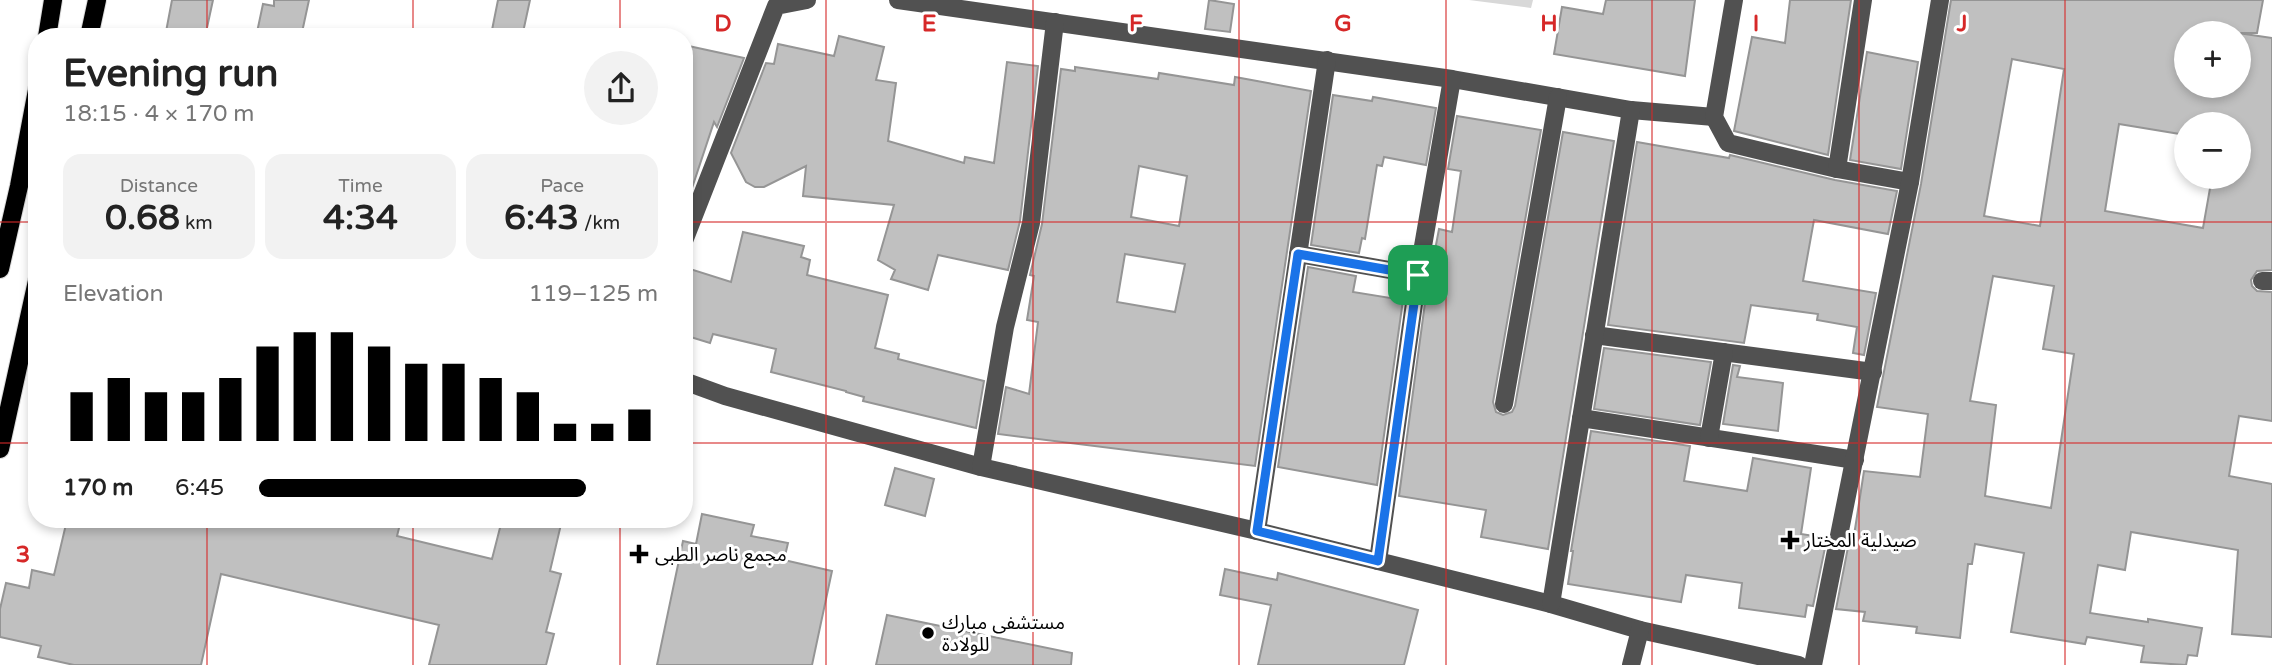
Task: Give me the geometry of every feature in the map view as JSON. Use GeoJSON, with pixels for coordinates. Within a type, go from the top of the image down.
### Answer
{"type":"FeatureCollection","features":[{"type":"Feature","properties":{"kind":"main road"},"geometry":{"type":"LineString","coordinates":[[48,28],[53,0]]}},
{"type":"Feature","properties":{"kind":"main road"},"geometry":{"type":"LineString","coordinates":[[91,28],[97,0]]}},
{"type":"Feature","properties":{"kind":"main road"},"geometry":{"type":"LineString","coordinates":[[0,269],[28,138]]}},
{"type":"Feature","properties":{"kind":"main road"},"geometry":{"type":"LineString","coordinates":[[0,449],[28,322]]}},
{"type":"Feature","properties":{"kind":"street"},"geometry":{"type":"LineString","coordinates":[[693,218],[776,6],[807,0]]}},
{"type":"Feature","properties":{"kind":"street"},"geometry":{"type":"LineString","coordinates":[[898,0],[1327,60],[1631,110],[1714,117]]}},
{"type":"Feature","properties":{"kind":"street"},"geometry":{"type":"LineString","coordinates":[[1734,0],[1714,117],[1728,143],[1838,169],[1910,182]]}},
{"type":"Feature","properties":{"kind":"street"},"geometry":{"type":"LineString","coordinates":[[1838,169],[1863,0]]}},
{"type":"Feature","properties":{"kind":"street"},"geometry":{"type":"LineString","coordinates":[[1813,665],[1874,372],[1910,182],[1940,0]]}},
{"type":"Feature","properties":{"kind":"street"},"geometry":{"type":"LineString","coordinates":[[981,467],[1005,327],[1031,223],[1055,22]]}},
{"type":"Feature","properties":{"kind":"street"},"geometry":{"type":"LineString","coordinates":[[1257,531],[1327,60]]}},
{"type":"Feature","properties":{"kind":"street"},"geometry":{"type":"LineString","coordinates":[[1378,561],[1418,275],[1452,79]]}},
{"type":"Feature","properties":{"kind":"street"},"geometry":{"type":"LineString","coordinates":[[1504,404],[1558,97]]}},
{"type":"Feature","properties":{"kind":"street"},"geometry":{"type":"LineString","coordinates":[[1551,604],[1631,110]]}},
{"type":"Feature","properties":{"kind":"street"},"geometry":{"type":"LineString","coordinates":[[1298,254],[1418,275]]}},
{"type":"Feature","properties":{"kind":"street"},"geometry":{"type":"LineString","coordinates":[[1594,335],[1874,372]]}},
{"type":"Feature","properties":{"kind":"street"},"geometry":{"type":"LineString","coordinates":[[1709,438],[1724,352]]}},
{"type":"Feature","properties":{"kind":"street"},"geometry":{"type":"LineString","coordinates":[[693,385],[725,397],[981,467],[1257,531],[1551,604],[1640,630],[1799,665]]}},
{"type":"Feature","properties":{"kind":"street"},"geometry":{"type":"LineString","coordinates":[[1581,418],[1855,460]]}},
{"type":"Feature","properties":{"kind":"street"},"geometry":{"type":"LineString","coordinates":[[1631,665],[1640,630]]}},
{"type":"Feature","properties":{"kind":"shaded area"},"geometry":{"type":"Polygon","coordinates":[[[1469,0],[1533,0],[1531,8],[1469,0]]]}},
{"type":"Feature","properties":{"kind":"building"},"geometry":{"type":"Polygon","coordinates":[[[172,0],[213,0],[207,28],[167,28],[172,0]]]}},
{"type":"Feature","properties":{"kind":"building"},"geometry":{"type":"Polygon","coordinates":[[[274,0],[309,0],[303,28],[258,28],[263,4],[274,6],[274,0]]]}},
{"type":"Feature","properties":{"kind":"building"},"geometry":{"type":"Polygon","coordinates":[[[498,0],[530,0],[524,28],[492,28],[498,0]]]}},
{"type":"Feature","properties":{"kind":"building"},"geometry":{"type":"Polygon","coordinates":[[[1209,0],[1234,4],[1230,32],[1205,29],[1209,0]]]}},
{"type":"Feature","properties":{"kind":"building"},"geometry":{"type":"Polygon","coordinates":[[[1606,0],[1695,0],[1685,76],[1554,54],[1562,7],[1603,14],[1606,0]]]}},
{"type":"Feature","properties":{"kind":"building"},"geometry":{"type":"Polygon","coordinates":[[[1790,0],[1851,0],[1828,155],[1734,131],[1752,37],[1785,43],[1790,0]]]}},
{"type":"Feature","properties":{"kind":"building"},"geometry":{"type":"Polygon","coordinates":[[[1951,0],[2263,0],[2257,33],[2251,33],[2251,21],[2174,21],[2174,98],[2251,98],[2251,35],[2272,38],[2272,270],[2257,271],[2251,280],[2257,291],[2272,292],[2272,421],[2239,416],[2229,476],[2272,484],[2272,637],[2232,634],[2238,550],[2131,532],[2125,570],[2098,565],[2090,613],[2202,628],[2197,656],[2188,655],[2186,665],[2141,662],[2144,646],[2087,637],[2085,644],[2011,632],[2024,553],[1975,544],[1972,564],[1968,564],[1960,638],[1916,633],[1917,627],[1863,621],[1865,612],[1836,609],[1849,542],[1853,542],[1864,471],[1920,477],[1928,414],[1877,407],[1921,184],[1951,0]],[[2012,59],[1984,216],[2040,226],[2064,69],[2012,59]],[[1993,276],[1970,401],[1996,405],[1985,496],[2051,508],[2074,354],[2043,349],[2054,286],[1993,276]]]}},
{"type":"Feature","properties":{"kind":"building"},"geometry":{"type":"Polygon","coordinates":[[[839,36],[884,47],[876,80],[896,83],[888,141],[964,163],[965,157],[994,163],[1007,62],[1038,66],[1020,221],[1008,270],[938,255],[928,290],[891,279],[895,270],[878,260],[894,205],[803,196],[806,166],[764,187],[755,187],[746,182],[731,153],[766,63],[774,64],[778,44],[834,56],[839,36]]]}},
{"type":"Feature","properties":{"kind":"building"},"geometry":{"type":"Polygon","coordinates":[[[693,47],[744,58],[717,127],[714,122],[693,185],[693,47]]]}},
{"type":"Feature","properties":{"kind":"building"},"geometry":{"type":"Polygon","coordinates":[[[1867,52],[1918,62],[1901,169],[1850,160],[1867,52]]]}},
{"type":"Feature","properties":{"kind":"building"},"geometry":{"type":"Polygon","coordinates":[[[1075,67],[1158,79],[1159,73],[1234,85],[1235,77],[1311,91],[1255,466],[998,434],[1006,387],[1029,394],[1038,322],[1027,320],[1034,276],[1030,275],[1042,224],[1061,69],[1075,71],[1075,67]],[[1139,166],[1131,217],[1179,226],[1187,176],[1139,166]],[[1125,254],[1117,302],[1175,312],[1185,264],[1125,254]]]}},
{"type":"Feature","properties":{"kind":"building"},"geometry":{"type":"Polygon","coordinates":[[[1333,95],[1372,101],[1373,97],[1436,108],[1426,165],[1384,157],[1382,166],[1377,165],[1365,239],[1362,238],[1359,253],[1311,245],[1333,95]]]}},
{"type":"Feature","properties":{"kind":"building"},"geometry":{"type":"Polygon","coordinates":[[[1457,116],[1541,130],[1493,402],[1496,412],[1503,415],[1512,412],[1515,406],[1563,132],[1614,141],[1548,549],[1481,537],[1486,510],[1399,496],[1425,303],[1439,229],[1452,232],[1461,171],[1448,169],[1457,116]]]}},
{"type":"Feature","properties":{"kind":"building"},"geometry":{"type":"Polygon","coordinates":[[[1637,142],[1729,158],[1730,155],[1835,180],[1897,191],[1888,234],[1814,220],[1803,281],[1876,293],[1864,355],[1853,353],[1857,327],[1817,320],[1818,314],[1751,305],[1744,343],[1608,325],[1637,142]]]}},
{"type":"Feature","properties":{"kind":"building"},"geometry":{"type":"Polygon","coordinates":[[[743,232],[804,246],[801,257],[810,260],[807,275],[888,295],[875,348],[899,354],[898,359],[984,381],[976,428],[863,401],[864,397],[846,391],[771,372],[776,349],[713,334],[710,343],[693,338],[693,270],[731,282],[743,232]]]}},
{"type":"Feature","properties":{"kind":"building"},"geometry":{"type":"Polygon","coordinates":[[[1308,267],[1356,276],[1353,292],[1403,300],[1377,485],[1278,467],[1308,267]]]}},
{"type":"Feature","properties":{"kind":"building"},"geometry":{"type":"Polygon","coordinates":[[[1604,348],[1711,362],[1700,425],[1594,409],[1604,348]]]}},
{"type":"Feature","properties":{"kind":"building"},"geometry":{"type":"Polygon","coordinates":[[[1733,365],[1740,366],[1737,377],[1783,383],[1778,431],[1723,424],[1733,365]]]}},
{"type":"Feature","properties":{"kind":"building"},"geometry":{"type":"Polygon","coordinates":[[[1591,431],[1690,446],[1684,481],[1747,491],[1753,458],[1811,468],[1801,534],[1827,538],[1813,606],[1807,605],[1805,617],[1739,608],[1742,583],[1686,575],[1681,602],[1568,584],[1591,431]]]}},
{"type":"Feature","properties":{"kind":"building"},"geometry":{"type":"Polygon","coordinates":[[[895,468],[934,479],[925,516],[885,505],[895,468]]]}},
{"type":"Feature","properties":{"kind":"building"},"geometry":{"type":"Polygon","coordinates":[[[702,514],[754,525],[751,536],[788,543],[784,560],[832,571],[812,665],[657,665],[683,541],[696,544],[702,514]]]}},
{"type":"Feature","properties":{"kind":"building"},"geometry":{"type":"Polygon","coordinates":[[[65,528],[399,528],[397,536],[492,559],[500,528],[560,528],[550,571],[561,574],[546,632],[554,634],[546,665],[429,665],[439,625],[221,574],[201,665],[74,665],[38,657],[41,646],[0,637],[0,609],[6,583],[29,588],[32,570],[54,575],[65,528]]]}},
{"type":"Feature","properties":{"kind":"building"},"geometry":{"type":"Polygon","coordinates":[[[1225,569],[1277,580],[1278,573],[1418,610],[1404,665],[1258,665],[1271,605],[1220,595],[1225,569]]]}},
{"type":"Feature","properties":{"kind":"building","name":"مستشفى مبارك للولادة"},"geometry":{"type":"Polygon","coordinates":[[[887,615],[1072,653],[1071,665],[876,665],[887,615]]]}},
{"type":"Feature","properties":{"kind":"place","name":"صيدلية المختار"},"geometry":{"type":"Point","coordinates":[1790,540]}},
{"type":"Feature","properties":{"kind":"place","name":"مجمع ناصر الطبى"},"geometry":{"type":"Point","coordinates":[639,554]}},
{"type":"Feature","properties":{"kind":"place","name":"مستشفى مبارك للولادة"},"geometry":{"type":"Point","coordinates":[928,633]}},
{"type":"Feature","properties":{"kind":"route"},"geometry":{"type":"LineString","coordinates":[[1298,254],[1418,275],[1378,561],[1257,531],[1298,254]]}}]}
